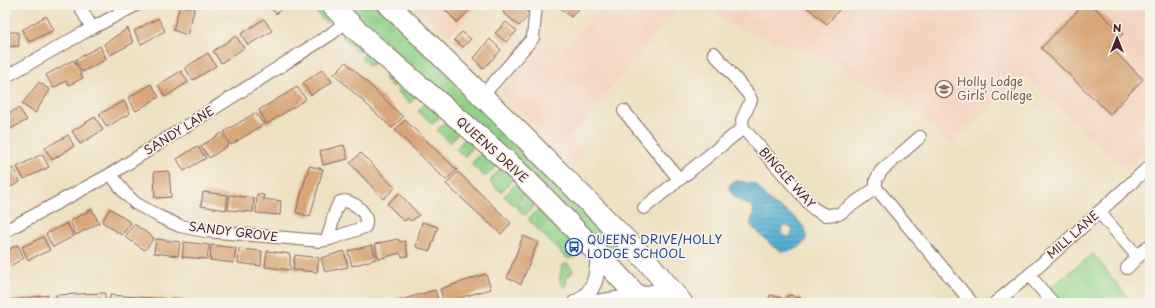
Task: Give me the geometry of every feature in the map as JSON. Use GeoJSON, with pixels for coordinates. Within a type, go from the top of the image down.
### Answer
{"type":"FeatureCollection","features":[{"type":"Feature","properties":{"kind":"highway","name":"QUEENS DRIVE"},"geometry":{"type":"LineString","coordinates":[[332,5],[347,21],[514,168],[646,301]]}},
{"type":"Feature","properties":{"kind":"highway"},"geometry":{"type":"LineString","coordinates":[[389,5],[647,261],[676,295]]}},
{"type":"Feature","properties":{"kind":"street"},"geometry":{"type":"LineString","coordinates":[[79,5],[92,28]]}},
{"type":"Feature","properties":{"kind":"street"},"geometry":{"type":"LineString","coordinates":[[5,77],[136,5]]}},
{"type":"Feature","properties":{"kind":"street"},"geometry":{"type":"LineString","coordinates":[[482,96],[533,38],[536,5]]}},
{"type":"Feature","properties":{"kind":"street","name":"SANDY LANE"},"geometry":{"type":"LineString","coordinates":[[5,231],[111,174],[331,34],[347,21]]}},
{"type":"Feature","properties":{"kind":"street"},"geometry":{"type":"LineString","coordinates":[[644,208],[743,128],[742,120],[751,100],[749,95],[714,53]]}},
{"type":"Feature","properties":{"kind":"street"},"geometry":{"type":"LineString","coordinates":[[624,111],[679,179]]}},
{"type":"Feature","properties":{"kind":"street","name":"BINGLE WAY"},"geometry":{"type":"LineString","coordinates":[[743,128],[814,210],[825,215],[839,214],[876,188]]}},
{"type":"Feature","properties":{"kind":"street"},"geometry":{"type":"LineString","coordinates":[[920,137],[881,171],[876,180],[876,188],[972,303]]}},
{"type":"Feature","properties":{"kind":"street","name":"MILL LANE"},"geometry":{"type":"LineString","coordinates":[[995,303],[1029,275],[1150,166]]}},
{"type":"Feature","properties":{"kind":"street","name":"SANDY GROVE"},"geometry":{"type":"LineString","coordinates":[[111,174],[123,191],[135,203],[180,226],[206,231],[321,241],[326,240]]}},
{"type":"Feature","properties":{"kind":"street"},"geometry":{"type":"LineString","coordinates":[[1099,212],[1138,257]]}},
{"type":"Feature","properties":{"kind":"street"},"geometry":{"type":"LineString","coordinates":[[1128,268],[1147,246]]}},
{"type":"Feature","properties":{"kind":"street"},"geometry":{"type":"LineString","coordinates":[[575,303],[580,301],[590,292],[595,282],[598,269],[598,254]]}},
{"type":"Feature","properties":{"kind":"street"},"geometry":{"type":"LineString","coordinates":[[1029,275],[1053,303]]}},
{"type":"Feature","properties":{"kind":"street"},"geometry":{"type":"LineString","coordinates":[[593,303],[646,301],[676,295]]}},
{"type":"Feature","properties":{"kind":"shaded area"},"geometry":{"type":"Polygon","coordinates":[[[415,5],[480,5],[449,37],[415,5]]]}},
{"type":"Feature","properties":{"kind":"shaded area"},"geometry":{"type":"Polygon","coordinates":[[[602,5],[680,5],[568,140],[586,154],[576,166],[501,92],[535,52],[543,39],[561,55],[602,5]]]}},
{"type":"Feature","properties":{"kind":"shaded area","name":"Holly Lodge Girls' College"},"geometry":{"type":"Polygon","coordinates":[[[706,5],[1150,5],[1150,144],[1128,167],[1120,165],[1025,75],[950,144],[933,126],[902,102],[854,76],[841,65],[730,25],[706,5]]]}},
{"type":"Feature","properties":{"kind":"green space"},"geometry":{"type":"Polygon","coordinates":[[[309,5],[323,5],[332,18],[326,23],[309,5]]]}},
{"type":"Feature","properties":{"kind":"green space"},"geometry":{"type":"Polygon","coordinates":[[[343,5],[378,5],[618,242],[608,251],[423,76],[343,5]]]}},
{"type":"Feature","properties":{"kind":"green space"},"geometry":{"type":"Polygon","coordinates":[[[345,32],[364,45],[357,52],[341,35],[345,32]]]}},
{"type":"Feature","properties":{"kind":"green space"},"geometry":{"type":"Polygon","coordinates":[[[370,48],[379,57],[370,66],[361,58],[370,48]]]}},
{"type":"Feature","properties":{"kind":"green space"},"geometry":{"type":"Polygon","coordinates":[[[393,71],[401,77],[392,87],[384,79],[393,71]]]}},
{"type":"Feature","properties":{"kind":"green space"},"geometry":{"type":"Polygon","coordinates":[[[406,80],[419,92],[410,103],[396,90],[406,80]]]}},
{"type":"Feature","properties":{"kind":"green space"},"geometry":{"type":"Polygon","coordinates":[[[428,101],[442,114],[433,124],[418,111],[428,101]]]}},
{"type":"Feature","properties":{"kind":"green space"},"geometry":{"type":"Polygon","coordinates":[[[448,119],[460,131],[450,143],[437,130],[448,119]]]}},
{"type":"Feature","properties":{"kind":"green space"},"geometry":{"type":"Polygon","coordinates":[[[468,135],[474,146],[464,157],[456,149],[468,135]]]}},
{"type":"Feature","properties":{"kind":"green space"},"geometry":{"type":"Polygon","coordinates":[[[483,151],[499,163],[489,174],[484,176],[471,164],[483,151]]]}},
{"type":"Feature","properties":{"kind":"green space"},"geometry":{"type":"Polygon","coordinates":[[[503,166],[515,177],[501,192],[490,182],[493,176],[503,166]]]}},
{"type":"Feature","properties":{"kind":"green space"},"geometry":{"type":"Polygon","coordinates":[[[518,182],[530,192],[518,205],[520,207],[531,194],[537,203],[525,215],[504,196],[518,182]]]}},
{"type":"Feature","properties":{"kind":"green space"},"geometry":{"type":"Polygon","coordinates":[[[543,205],[574,238],[569,242],[579,253],[574,257],[569,259],[563,255],[528,219],[543,205]]]}},
{"type":"Feature","properties":{"kind":"green space"},"geometry":{"type":"Polygon","coordinates":[[[1093,254],[1132,303],[1059,303],[1048,289],[1093,254]]]}},
{"type":"Feature","properties":{"kind":"green space"},"geometry":{"type":"Polygon","coordinates":[[[568,264],[573,270],[571,274],[566,277],[567,283],[565,288],[562,286],[560,278],[563,265],[568,264]]]}},
{"type":"Feature","properties":{"kind":"water"},"geometry":{"type":"Polygon","coordinates":[[[736,181],[755,184],[764,196],[796,219],[806,231],[806,236],[801,246],[791,251],[776,249],[751,226],[753,207],[735,197],[729,189],[730,184],[736,181]],[[784,226],[781,229],[782,234],[790,237],[792,234],[792,229],[784,226]]]}},
{"type":"Feature","properties":{"kind":"building"},"geometry":{"type":"Polygon","coordinates":[[[180,5],[195,8],[187,35],[173,30],[180,5]]]}},
{"type":"Feature","properties":{"kind":"building"},"geometry":{"type":"Polygon","coordinates":[[[269,5],[285,5],[276,14],[269,5]]]}},
{"type":"Feature","properties":{"kind":"building"},"geometry":{"type":"Polygon","coordinates":[[[440,5],[475,5],[457,22],[440,5]]]}},
{"type":"Feature","properties":{"kind":"building"},"geometry":{"type":"Polygon","coordinates":[[[510,5],[520,5],[530,14],[519,26],[503,12],[510,5]]]}},
{"type":"Feature","properties":{"kind":"building"},"geometry":{"type":"Polygon","coordinates":[[[561,5],[581,6],[571,17],[559,7],[561,5]]]}},
{"type":"Feature","properties":{"kind":"building"},"geometry":{"type":"Polygon","coordinates":[[[804,5],[843,5],[827,24],[804,5]]]}},
{"type":"Feature","properties":{"kind":"building"},"geometry":{"type":"Polygon","coordinates":[[[1083,5],[1092,5],[1123,34],[1110,47],[1143,79],[1110,114],[1041,48],[1083,5]]]}},
{"type":"Feature","properties":{"kind":"building"},"geometry":{"type":"Polygon","coordinates":[[[46,16],[54,30],[29,42],[22,30],[46,16]]]}},
{"type":"Feature","properties":{"kind":"building"},"geometry":{"type":"Polygon","coordinates":[[[158,18],[165,31],[141,44],[134,31],[158,18]]]}},
{"type":"Feature","properties":{"kind":"building"},"geometry":{"type":"Polygon","coordinates":[[[264,19],[272,31],[248,45],[241,34],[264,19]]]}},
{"type":"Feature","properties":{"kind":"building"},"geometry":{"type":"Polygon","coordinates":[[[506,22],[517,31],[506,42],[495,33],[506,22]]]}},
{"type":"Feature","properties":{"kind":"building"},"geometry":{"type":"Polygon","coordinates":[[[128,28],[133,43],[110,55],[104,44],[128,28]]]}},
{"type":"Feature","properties":{"kind":"building"},"geometry":{"type":"Polygon","coordinates":[[[5,32],[18,32],[19,46],[5,47],[5,32]]]}},
{"type":"Feature","properties":{"kind":"building"},"geometry":{"type":"Polygon","coordinates":[[[462,32],[471,39],[463,47],[454,40],[462,32]]]}},
{"type":"Feature","properties":{"kind":"building"},"geometry":{"type":"Polygon","coordinates":[[[236,36],[244,48],[221,63],[213,51],[236,36]]]}},
{"type":"Feature","properties":{"kind":"building"},"geometry":{"type":"Polygon","coordinates":[[[490,39],[501,50],[483,69],[474,58],[490,39]]]}},
{"type":"Feature","properties":{"kind":"building"},"geometry":{"type":"Polygon","coordinates":[[[100,46],[106,59],[82,72],[75,60],[100,46]]]}},
{"type":"Feature","properties":{"kind":"building"},"geometry":{"type":"Polygon","coordinates":[[[208,53],[216,66],[193,80],[185,68],[208,53]]]}},
{"type":"Feature","properties":{"kind":"building"},"geometry":{"type":"Polygon","coordinates":[[[73,60],[83,78],[69,85],[66,81],[53,88],[46,75],[73,60]]]}},
{"type":"Feature","properties":{"kind":"building"},"geometry":{"type":"Polygon","coordinates":[[[346,62],[403,117],[392,128],[334,74],[346,62]]]}},
{"type":"Feature","properties":{"kind":"building"},"geometry":{"type":"Polygon","coordinates":[[[323,69],[332,82],[311,95],[303,83],[323,69]]]}},
{"type":"Feature","properties":{"kind":"building"},"geometry":{"type":"Polygon","coordinates":[[[181,71],[188,82],[165,97],[158,85],[181,71]]]}},
{"type":"Feature","properties":{"kind":"building"},"geometry":{"type":"Polygon","coordinates":[[[39,82],[50,90],[35,113],[22,104],[39,82]]]}},
{"type":"Feature","properties":{"kind":"building"},"geometry":{"type":"Polygon","coordinates":[[[151,84],[159,97],[136,111],[128,98],[151,84]]]}},
{"type":"Feature","properties":{"kind":"building"},"geometry":{"type":"Polygon","coordinates":[[[297,87],[306,99],[267,124],[259,110],[297,87]]]}},
{"type":"Feature","properties":{"kind":"building"},"geometry":{"type":"Polygon","coordinates":[[[124,101],[130,113],[107,127],[99,114],[124,101]]]}},
{"type":"Feature","properties":{"kind":"building"},"geometry":{"type":"Polygon","coordinates":[[[19,108],[27,120],[5,132],[5,115],[19,108]]]}},
{"type":"Feature","properties":{"kind":"building"},"geometry":{"type":"Polygon","coordinates":[[[255,113],[264,124],[231,145],[224,132],[255,113]]]}},
{"type":"Feature","properties":{"kind":"building"},"geometry":{"type":"Polygon","coordinates":[[[95,117],[103,130],[80,144],[72,131],[95,117]]]}},
{"type":"Feature","properties":{"kind":"building"},"geometry":{"type":"Polygon","coordinates":[[[405,120],[457,170],[446,180],[395,130],[405,120]]]}},
{"type":"Feature","properties":{"kind":"building"},"geometry":{"type":"Polygon","coordinates":[[[222,133],[229,145],[209,158],[201,146],[222,133]]]}},
{"type":"Feature","properties":{"kind":"building"},"geometry":{"type":"Polygon","coordinates":[[[68,135],[74,146],[52,160],[45,148],[68,135]]]}},
{"type":"Feature","properties":{"kind":"building"},"geometry":{"type":"Polygon","coordinates":[[[344,145],[348,159],[323,165],[320,151],[344,145]]]}},
{"type":"Feature","properties":{"kind":"building"},"geometry":{"type":"Polygon","coordinates":[[[197,146],[206,158],[184,171],[177,159],[197,146]]]}},
{"type":"Feature","properties":{"kind":"building"},"geometry":{"type":"Polygon","coordinates":[[[361,153],[395,188],[383,199],[350,163],[361,153]]]}},
{"type":"Feature","properties":{"kind":"building"},"geometry":{"type":"Polygon","coordinates":[[[42,154],[49,167],[24,179],[17,167],[42,154]]]}},
{"type":"Feature","properties":{"kind":"building"},"geometry":{"type":"Polygon","coordinates":[[[309,166],[323,169],[310,217],[296,212],[309,166]]]}},
{"type":"Feature","properties":{"kind":"building"},"geometry":{"type":"Polygon","coordinates":[[[13,168],[20,182],[5,190],[5,173],[13,168]]]}},
{"type":"Feature","properties":{"kind":"building"},"geometry":{"type":"Polygon","coordinates":[[[169,171],[171,197],[155,198],[154,172],[169,171]]]}},
{"type":"Feature","properties":{"kind":"building"},"geometry":{"type":"Polygon","coordinates":[[[458,172],[511,223],[501,234],[446,184],[458,172]]]}},
{"type":"Feature","properties":{"kind":"building"},"geometry":{"type":"Polygon","coordinates":[[[203,192],[228,195],[226,210],[201,206],[203,192]]]}},
{"type":"Feature","properties":{"kind":"building"},"geometry":{"type":"Polygon","coordinates":[[[399,193],[419,215],[411,221],[408,218],[404,221],[387,204],[399,193]]]}},
{"type":"Feature","properties":{"kind":"building"},"geometry":{"type":"Polygon","coordinates":[[[257,194],[264,195],[263,199],[281,201],[280,215],[256,213],[257,194]]]}},
{"type":"Feature","properties":{"kind":"building"},"geometry":{"type":"Polygon","coordinates":[[[230,195],[254,198],[253,212],[228,210],[230,195]]]}},
{"type":"Feature","properties":{"kind":"building"},"geometry":{"type":"Polygon","coordinates":[[[110,208],[131,223],[122,235],[102,222],[110,208]]]}},
{"type":"Feature","properties":{"kind":"building"},"geometry":{"type":"Polygon","coordinates":[[[92,209],[99,223],[76,235],[70,221],[92,209]]]}},
{"type":"Feature","properties":{"kind":"building"},"geometry":{"type":"Polygon","coordinates":[[[422,222],[438,227],[430,251],[416,247],[422,222]]]}},
{"type":"Feature","properties":{"kind":"building"},"geometry":{"type":"Polygon","coordinates":[[[67,223],[74,236],[53,247],[46,234],[67,223]]]}},
{"type":"Feature","properties":{"kind":"building"},"geometry":{"type":"Polygon","coordinates":[[[134,224],[154,238],[145,250],[125,237],[134,224]]]}},
{"type":"Feature","properties":{"kind":"building"},"geometry":{"type":"Polygon","coordinates":[[[523,236],[538,242],[521,284],[507,278],[523,236]]]}},
{"type":"Feature","properties":{"kind":"building"},"geometry":{"type":"Polygon","coordinates":[[[43,237],[50,250],[28,260],[22,247],[43,237]]]}},
{"type":"Feature","properties":{"kind":"building"},"geometry":{"type":"Polygon","coordinates":[[[156,239],[180,242],[178,256],[154,253],[156,239]]]}},
{"type":"Feature","properties":{"kind":"building"},"geometry":{"type":"Polygon","coordinates":[[[398,239],[400,242],[405,241],[408,256],[402,257],[400,253],[378,259],[375,244],[398,239]]]}},
{"type":"Feature","properties":{"kind":"building"},"geometry":{"type":"Polygon","coordinates":[[[184,242],[209,245],[207,259],[182,257],[184,242]]]}},
{"type":"Feature","properties":{"kind":"building"},"geometry":{"type":"Polygon","coordinates":[[[18,245],[24,258],[5,269],[5,251],[18,245]]]}},
{"type":"Feature","properties":{"kind":"building"},"geometry":{"type":"Polygon","coordinates":[[[211,245],[236,248],[234,263],[210,260],[211,245]]]}},
{"type":"Feature","properties":{"kind":"building"},"geometry":{"type":"Polygon","coordinates":[[[372,245],[376,259],[352,266],[348,251],[372,245]]]}},
{"type":"Feature","properties":{"kind":"building"},"geometry":{"type":"Polygon","coordinates":[[[239,249],[262,251],[261,266],[238,263],[239,249]]]}},
{"type":"Feature","properties":{"kind":"building"},"geometry":{"type":"Polygon","coordinates":[[[267,251],[290,254],[290,270],[265,267],[267,251]]]}},
{"type":"Feature","properties":{"kind":"building"},"geometry":{"type":"Polygon","coordinates":[[[344,251],[348,267],[325,272],[321,258],[344,251]]]}},
{"type":"Feature","properties":{"kind":"building"},"geometry":{"type":"Polygon","coordinates":[[[295,255],[319,258],[317,272],[293,270],[295,255]]]}},
{"type":"Feature","properties":{"kind":"building"},"geometry":{"type":"Polygon","coordinates":[[[486,274],[491,289],[444,302],[440,289],[486,274]]]}},
{"type":"Feature","properties":{"kind":"building"},"geometry":{"type":"Polygon","coordinates":[[[435,290],[439,303],[390,303],[435,290]]]}},
{"type":"Feature","properties":{"kind":"building"},"geometry":{"type":"Polygon","coordinates":[[[105,293],[105,303],[56,303],[56,295],[105,293]]]}},
{"type":"Feature","properties":{"kind":"building"},"geometry":{"type":"Polygon","coordinates":[[[48,295],[49,303],[5,303],[5,301],[48,295]]]}},
{"type":"Feature","properties":{"kind":"building"},"geometry":{"type":"Polygon","coordinates":[[[110,295],[166,299],[166,303],[110,303],[110,295]]]}},
{"type":"Feature","properties":{"kind":"building"},"geometry":{"type":"Polygon","coordinates":[[[770,295],[782,298],[782,300],[785,301],[787,296],[792,295],[795,298],[800,297],[803,303],[768,303],[770,295]]]}},
{"type":"Feature","properties":{"kind":"building"},"geometry":{"type":"Polygon","coordinates":[[[172,298],[202,302],[202,303],[171,303],[172,298]]]}},
{"type":"Feature","properties":{"kind":"place","name":"Holly Lodge Girls' College"},"geometry":{"type":"Point","coordinates":[944,89]}},
{"type":"Feature","properties":{"kind":"place","name":"QUEENS DRIVE/HOLLY LODGE SCHOOL"},"geometry":{"type":"Point","coordinates":[574,247]}}]}
